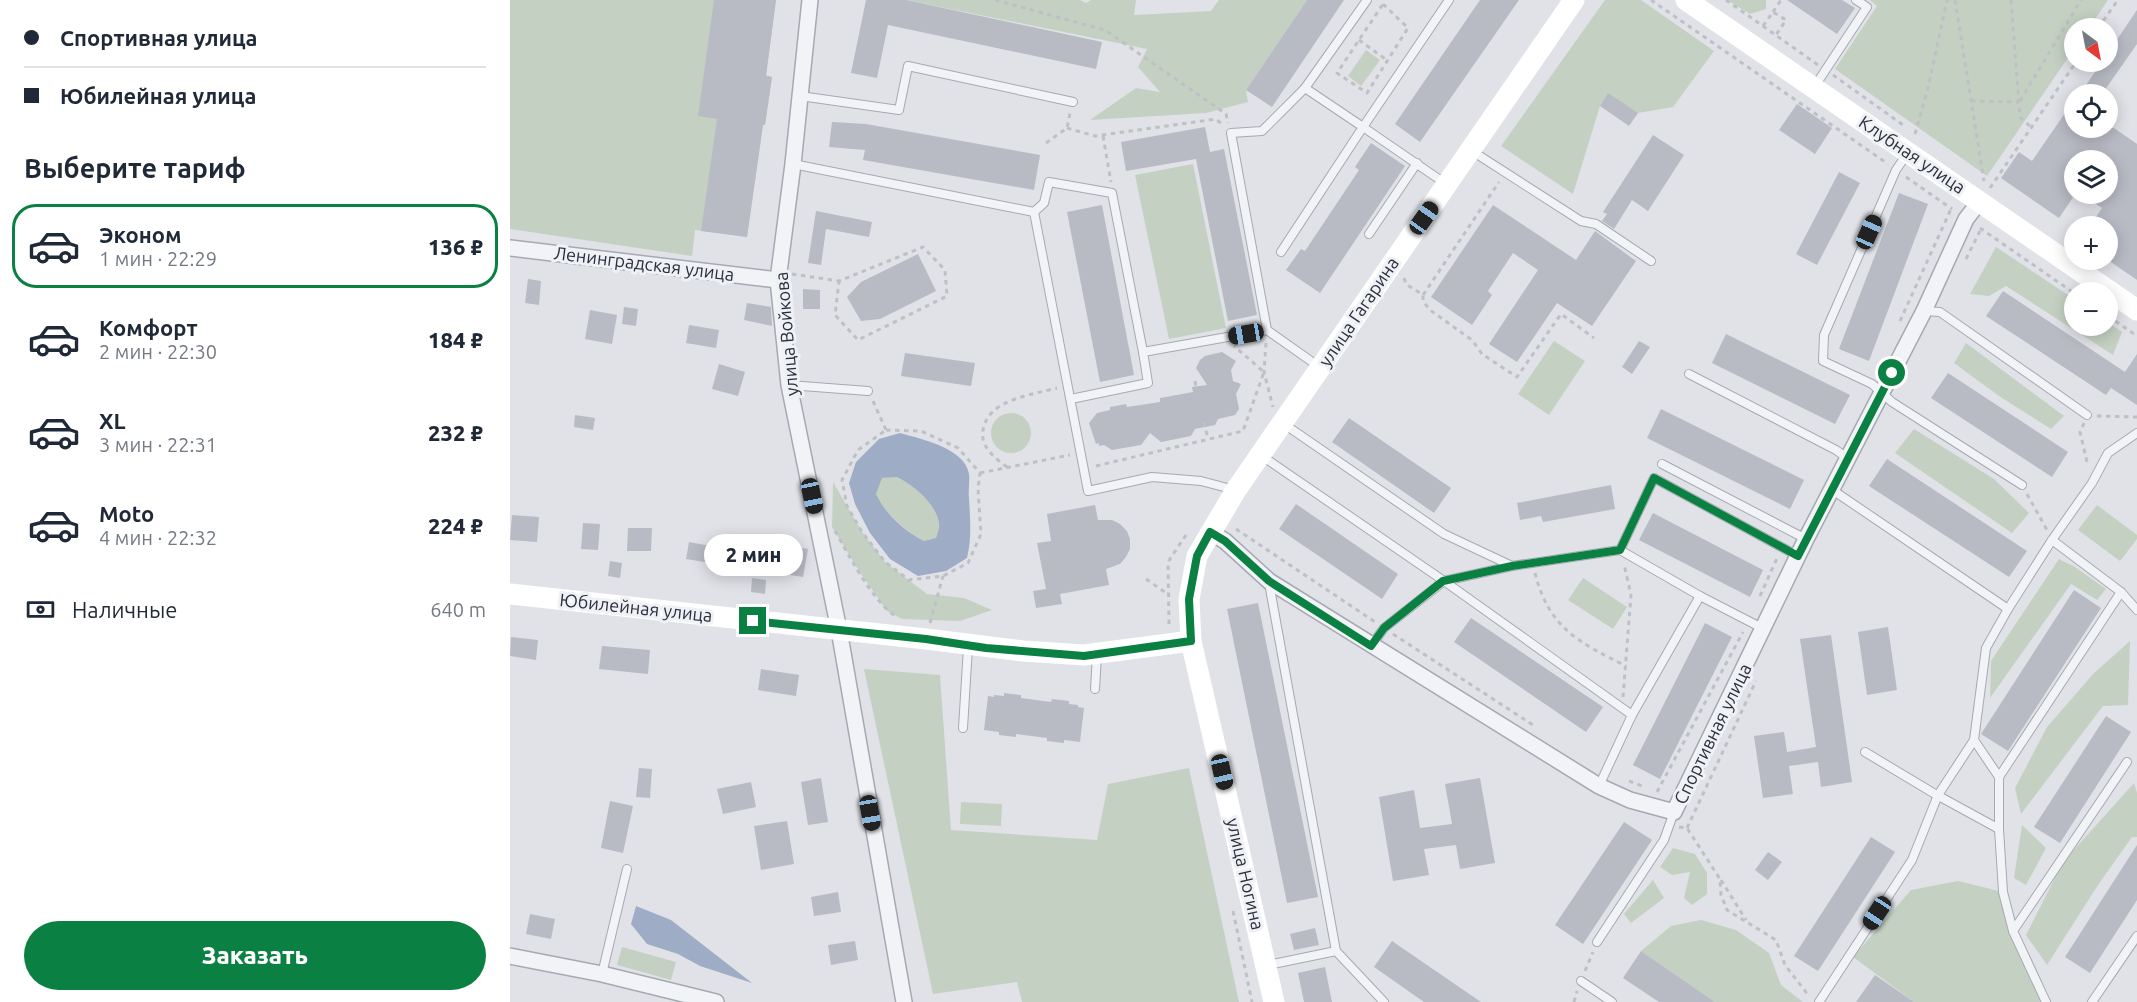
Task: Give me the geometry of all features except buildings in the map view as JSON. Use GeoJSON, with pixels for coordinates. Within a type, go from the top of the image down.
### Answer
{"type":"FeatureCollection","features":[{"type":"Feature","properties":{"kind":"street","name":"улица Войкова"},"geometry":{"type":"LineString","coordinates":[[810,0],[793,164],[778,276],[789,385],[839,630],[904,1002]]}},
{"type":"Feature","properties":{"kind":"street","name":"улица Гагарина"},"geometry":{"type":"LineString","coordinates":[[1191,641],[1189,599],[1197,556],[1236,490],[1261,456],[1278,415],[1321,368],[1574,0]]}},
{"type":"Feature","properties":{"kind":"street","name":"Клубная улица"},"geometry":{"type":"LineString","coordinates":[[1686,0],[1906,152],[1982,191],[2137,310]]}},
{"type":"Feature","properties":{"kind":"street","name":"Спортивная улица"},"geometry":{"type":"LineString","coordinates":[[1210,532],[1225,541],[1269,581],[1599,786],[1630,800],[1674,812],[1806,539],[1924,312],[1966,219],[1982,191]]}},
{"type":"Feature","properties":{"kind":"street","name":"Ленинградская улица"},"geometry":{"type":"LineString","coordinates":[[510,248],[778,276]]}},
{"type":"Feature","properties":{"kind":"street","name":"Юбилейная улица"},"geometry":{"type":"LineString","coordinates":[[510,594],[839,630],[928,629],[968,646],[1074,655],[1191,641]]}},
{"type":"Feature","properties":{"kind":"street","name":"улица Ногина"},"geometry":{"type":"LineString","coordinates":[[1191,641],[1274,1002]]}},
{"type":"Feature","properties":{"kind":"street"},"geometry":{"type":"LineString","coordinates":[[510,956],[602,974],[716,1002]]}},
{"type":"Feature","properties":{"kind":"lane"},"geometry":{"type":"LineString","coordinates":[[1266,334],[1231,133],[1262,131],[1305,88],[1367,0]]}},
{"type":"Feature","properties":{"kind":"lane"},"geometry":{"type":"LineString","coordinates":[[1281,252],[1449,0]]}},
{"type":"Feature","properties":{"kind":"lane"},"geometry":{"type":"LineString","coordinates":[[1815,88],[1867,7],[1856,0]]}},
{"type":"Feature","properties":{"kind":"lane"},"geometry":{"type":"LineString","coordinates":[[799,96],[898,110],[908,66],[1072,102]]}},
{"type":"Feature","properties":{"kind":"lane"},"geometry":{"type":"LineString","coordinates":[[1305,88],[1447,184]]}},
{"type":"Feature","properties":{"kind":"lane"},"geometry":{"type":"LineString","coordinates":[[1471,150],[1581,221],[1596,224],[1651,261]]}},
{"type":"Feature","properties":{"kind":"lane"},"geometry":{"type":"LineString","coordinates":[[1906,152],[1824,335],[1823,361],[1872,384],[1892,402],[2022,485]]}},
{"type":"Feature","properties":{"kind":"lane"},"geometry":{"type":"LineString","coordinates":[[1369,234],[1417,163]]}},
{"type":"Feature","properties":{"kind":"lane"},"geometry":{"type":"LineString","coordinates":[[793,164],[1034,212]]}},
{"type":"Feature","properties":{"kind":"lane"},"geometry":{"type":"LineString","coordinates":[[1034,212],[1044,203],[1049,182],[1112,193],[1148,383],[1071,399]]}},
{"type":"Feature","properties":{"kind":"lane"},"geometry":{"type":"LineString","coordinates":[[1034,212],[1088,491],[1152,477],[1201,480],[1236,490]]}},
{"type":"Feature","properties":{"kind":"lane"},"geometry":{"type":"LineString","coordinates":[[1924,312],[1940,312],[2087,415]]}},
{"type":"Feature","properties":{"kind":"lane"},"geometry":{"type":"LineString","coordinates":[[1143,352],[1266,334],[1321,368]]}},
{"type":"Feature","properties":{"kind":"lane"},"geometry":{"type":"LineString","coordinates":[[1689,374],[1836,450],[1847,458]]}},
{"type":"Feature","properties":{"kind":"lane"},"geometry":{"type":"LineString","coordinates":[[789,385],[868,391]]}},
{"type":"Feature","properties":{"kind":"lane"},"geometry":{"type":"LineString","coordinates":[[1278,415],[1444,534],[1512,566]]}},
{"type":"Feature","properties":{"kind":"lane"},"geometry":{"type":"LineString","coordinates":[[1819,1002],[1912,860],[1938,795],[1974,740],[1986,648],[2052,540],[2092,483],[2108,453],[2137,433]]}},
{"type":"Feature","properties":{"kind":"lane"},"geometry":{"type":"LineString","coordinates":[[1261,456],[1632,715]]}},
{"type":"Feature","properties":{"kind":"lane"},"geometry":{"type":"LineString","coordinates":[[1662,464],[1806,539]]}},
{"type":"Feature","properties":{"kind":"lane"},"geometry":{"type":"LineString","coordinates":[[1620,550],[1654,478],[1798,556]]}},
{"type":"Feature","properties":{"kind":"lane"},"geometry":{"type":"LineString","coordinates":[[1831,489],[2008,609]]}},
{"type":"Feature","properties":{"kind":"lane"},"geometry":{"type":"LineString","coordinates":[[2052,540],[2121,592],[2137,609]]}},
{"type":"Feature","properties":{"kind":"lane"},"geometry":{"type":"LineString","coordinates":[[1371,646],[1384,628],[1443,581],[1512,566],[1620,550],[1700,596],[1764,629]]}},
{"type":"Feature","properties":{"kind":"lane"},"geometry":{"type":"LineString","coordinates":[[1269,581],[1336,951],[1384,1002]]}},
{"type":"Feature","properties":{"kind":"lane"},"geometry":{"type":"LineString","coordinates":[[2046,1002],[2013,931],[2003,892],[1999,829],[1999,777],[2121,592]]}},
{"type":"Feature","properties":{"kind":"lane"},"geometry":{"type":"LineString","coordinates":[[1599,786],[1632,715],[1700,596]]}},
{"type":"Feature","properties":{"kind":"lane"},"geometry":{"type":"LineString","coordinates":[[963,728],[968,646]]}},
{"type":"Feature","properties":{"kind":"lane"},"geometry":{"type":"LineString","coordinates":[[1095,689],[1097,654]]}},
{"type":"Feature","properties":{"kind":"lane"},"geometry":{"type":"LineString","coordinates":[[1974,740],[1999,777]]}},
{"type":"Feature","properties":{"kind":"lane"},"geometry":{"type":"LineString","coordinates":[[1866,752],[1999,829]]}},
{"type":"Feature","properties":{"kind":"lane"},"geometry":{"type":"LineString","coordinates":[[2013,931],[2127,762]]}},
{"type":"Feature","properties":{"kind":"lane"},"geometry":{"type":"LineString","coordinates":[[1597,942],[1664,840],[1674,812]]}},
{"type":"Feature","properties":{"kind":"lane"},"geometry":{"type":"LineString","coordinates":[[602,974],[627,869]]}},
{"type":"Feature","properties":{"kind":"lane"},"geometry":{"type":"LineString","coordinates":[[2092,1002],[2137,936]]}},
{"type":"Feature","properties":{"kind":"lane"},"geometry":{"type":"LineString","coordinates":[[1266,966],[1336,951]]}},
{"type":"Feature","properties":{"kind":"lane"},"geometry":{"type":"LineString","coordinates":[[1581,981],[1611,1002]]}},
{"type":"Feature","properties":{"kind":"path"},"geometry":{"type":"LineString","coordinates":[[995,0],[1105,30],[1226,114],[1231,133]]}},
{"type":"Feature","properties":{"kind":"path"},"geometry":{"type":"LineString","coordinates":[[1651,0],[1906,152],[1966,219],[2064,286]]}},
{"type":"Feature","properties":{"kind":"path"},"geometry":{"type":"LineString","coordinates":[[1763,26],[1781,0]]}},
{"type":"Feature","properties":{"kind":"path"},"geometry":{"type":"LineString","coordinates":[[1906,152],[1928,88],[1947,0]]}},
{"type":"Feature","properties":{"kind":"path"},"geometry":{"type":"LineString","coordinates":[[1955,0],[1982,191]]}},
{"type":"Feature","properties":{"kind":"path"},"geometry":{"type":"LineString","coordinates":[[2011,0],[2020,117],[2031,127]]}},
{"type":"Feature","properties":{"kind":"path"},"geometry":{"type":"LineString","coordinates":[[2019,102],[2081,0]]}},
{"type":"Feature","properties":{"kind":"path"},"geometry":{"type":"LineString","coordinates":[[2105,18],[2118,0]]}},
{"type":"Feature","properties":{"kind":"path"},"geometry":{"type":"LineString","coordinates":[[1383,4],[1408,28],[1367,93],[1337,74],[1359,40],[1383,4]]}},
{"type":"Feature","properties":{"kind":"path"},"geometry":{"type":"LineString","coordinates":[[1773,12],[1786,20],[1776,35]]}},
{"type":"Feature","properties":{"kind":"path"},"geometry":{"type":"LineString","coordinates":[[1351,35],[1402,70]]}},
{"type":"Feature","properties":{"kind":"path"},"geometry":{"type":"LineString","coordinates":[[1982,191],[2069,72]]}},
{"type":"Feature","properties":{"kind":"path"},"geometry":{"type":"LineString","coordinates":[[1971,101],[2019,102]]}},
{"type":"Feature","properties":{"kind":"path"},"geometry":{"type":"LineString","coordinates":[[1046,143],[1067,128],[1072,102]]}},
{"type":"Feature","properties":{"kind":"path"},"geometry":{"type":"LineString","coordinates":[[1067,128],[1095,136],[1216,119],[1231,133]]}},
{"type":"Feature","properties":{"kind":"path"},"geometry":{"type":"LineString","coordinates":[[1103,135],[1112,193]]}},
{"type":"Feature","properties":{"kind":"path"},"geometry":{"type":"LineString","coordinates":[[1505,172],[1423,295],[1423,301],[1430,310],[1472,340],[1482,354],[1517,377],[1561,314],[1594,338]]}},
{"type":"Feature","properties":{"kind":"path"},"geometry":{"type":"LineString","coordinates":[[1966,260],[1981,229]]}},
{"type":"Feature","properties":{"kind":"path"},"geometry":{"type":"LineString","coordinates":[[778,276],[839,281],[923,247],[945,270],[946,296],[858,340],[835,315],[839,281]]}},
{"type":"Feature","properties":{"kind":"path"},"geometry":{"type":"LineString","coordinates":[[1404,278],[1406,284],[1423,295]]}},
{"type":"Feature","properties":{"kind":"path"},"geometry":{"type":"LineString","coordinates":[[2118,323],[2137,336]]}},
{"type":"Feature","properties":{"kind":"path"},"geometry":{"type":"LineString","coordinates":[[1096,466],[1243,431],[1264,372],[1266,334]]}},
{"type":"Feature","properties":{"kind":"path"},"geometry":{"type":"LineString","coordinates":[[1233,344],[1264,372],[1278,415]]}},
{"type":"Feature","properties":{"kind":"path"},"geometry":{"type":"LineString","coordinates":[[1194,381],[1196,387]]}},
{"type":"Feature","properties":{"kind":"path"},"geometry":{"type":"LineString","coordinates":[[1007,467],[997,460],[983,443],[982,431],[987,415],[1000,405],[1068,384]]}},
{"type":"Feature","properties":{"kind":"path"},"geometry":{"type":"LineString","coordinates":[[868,391],[886,430]]}},
{"type":"Feature","properties":{"kind":"path"},"geometry":{"type":"LineString","coordinates":[[2092,483],[2080,432],[2087,415],[2137,417]]}},
{"type":"Feature","properties":{"kind":"path"},"geometry":{"type":"LineString","coordinates":[[1204,422],[1208,439]]}},
{"type":"Feature","properties":{"kind":"path"},"geometry":{"type":"LineString","coordinates":[[886,430],[921,431],[958,448],[980,473],[978,488],[981,534],[968,563],[943,576],[909,580],[885,562],[862,532],[848,506],[842,480],[858,450],[886,430]]}},
{"type":"Feature","properties":{"kind":"path"},"geometry":{"type":"LineString","coordinates":[[980,473],[1081,453]]}},
{"type":"Feature","properties":{"kind":"path"},"geometry":{"type":"LineString","coordinates":[[2022,485],[2052,540]]}},
{"type":"Feature","properties":{"kind":"path"},"geometry":{"type":"LineString","coordinates":[[832,526],[887,611],[902,620]]}},
{"type":"Feature","properties":{"kind":"path"},"geometry":{"type":"LineString","coordinates":[[1620,550],[1631,595],[1622,708]]}},
{"type":"Feature","properties":{"kind":"path"},"geometry":{"type":"LineString","coordinates":[[1532,563],[1540,592],[1555,620],[1581,644],[1626,666]]}},
{"type":"Feature","properties":{"kind":"path"},"geometry":{"type":"LineString","coordinates":[[928,629],[943,576]]}},
{"type":"Feature","properties":{"kind":"path"},"geometry":{"type":"LineString","coordinates":[[1146,579],[1169,595]]}},
{"type":"Feature","properties":{"kind":"path"},"geometry":{"type":"LineString","coordinates":[[1747,922],[1687,828],[1760,673]]}},
{"type":"Feature","properties":{"kind":"path"},"geometry":{"type":"LineString","coordinates":[[1720,879],[1721,894],[1726,910],[1776,940],[1785,965],[1814,1002]]}},
{"type":"Feature","properties":{"kind":"green space"},"geometry":{"type":"Polygon","coordinates":[[[510,0],[776,0],[766,75],[772,77],[747,237],[695,230],[692,256],[510,229],[510,0]]]}},
{"type":"Feature","properties":{"kind":"green space"},"geometry":{"type":"Polygon","coordinates":[[[906,0],[1080,0],[1086,3],[1091,0],[1136,0],[1134,15],[1211,11],[1219,0],[1307,0],[1246,90],[1248,102],[1206,113],[1090,120],[1136,88],[1160,92],[1138,67],[1147,49],[906,0]]]}},
{"type":"Feature","properties":{"kind":"green space"},"geometry":{"type":"Polygon","coordinates":[[[1605,0],[1641,0],[1714,51],[1673,107],[1638,113],[1608,94],[1600,106],[1573,194],[1501,146],[1605,0]]]}},
{"type":"Feature","properties":{"kind":"green space"},"geometry":{"type":"Polygon","coordinates":[[[1727,0],[1766,0],[1766,9],[1750,14],[1727,0]]]}},
{"type":"Feature","properties":{"kind":"green space"},"geometry":{"type":"Polygon","coordinates":[[[1870,0],[2108,0],[2096,18],[2064,18],[2064,64],[1987,176],[1835,69],[1877,6],[1870,0]]]}},
{"type":"Feature","properties":{"kind":"green space"},"geometry":{"type":"Polygon","coordinates":[[[1366,50],[1380,60],[1361,86],[1348,76],[1366,50]]]}},
{"type":"Feature","properties":{"kind":"green space"},"geometry":{"type":"Polygon","coordinates":[[[1193,164],[1226,328],[1169,339],[1135,175],[1193,164]]]}},
{"type":"Feature","properties":{"kind":"green space"},"geometry":{"type":"Polygon","coordinates":[[[1996,247],[2064,292],[2064,323],[2006,286],[1989,296],[1970,294],[1996,247]]]}},
{"type":"Feature","properties":{"kind":"green space"},"geometry":{"type":"Polygon","coordinates":[[[2118,329],[2122,332],[2113,355],[2084,336],[2118,336],[2118,329]]]}},
{"type":"Feature","properties":{"kind":"green space"},"geometry":{"type":"Polygon","coordinates":[[[1554,341],[1585,361],[1549,415],[1518,394],[1554,341]]]}},
{"type":"Feature","properties":{"kind":"green space"},"geometry":{"type":"Polygon","coordinates":[[[1966,343],[2064,416],[2051,429],[1999,396],[1954,363],[1966,343]]]}},
{"type":"Feature","properties":{"kind":"green space"},"geometry":{"type":"Polygon","coordinates":[[[1011,413],[1025,419],[1031,433],[1025,447],[1011,453],[997,447],[991,433],[997,419],[1011,413]]]}},
{"type":"Feature","properties":{"kind":"green space"},"geometry":{"type":"Polygon","coordinates":[[[1914,429],[1994,479],[2029,513],[2012,533],[1895,453],[1914,429]]]}},
{"type":"Feature","properties":{"kind":"green space"},"geometry":{"type":"Polygon","coordinates":[[[897,477],[917,490],[934,509],[939,526],[936,538],[924,541],[917,537],[896,521],[879,502],[875,494],[882,478],[897,477]]]}},
{"type":"Feature","properties":{"kind":"green space"},"geometry":{"type":"Polygon","coordinates":[[[833,482],[862,532],[885,562],[927,594],[964,598],[992,610],[960,621],[902,619],[887,611],[832,527],[833,482]]]}},
{"type":"Feature","properties":{"kind":"green space"},"geometry":{"type":"Polygon","coordinates":[[[2097,505],[2137,535],[2137,539],[2120,561],[2078,530],[2097,505]]]}},
{"type":"Feature","properties":{"kind":"green space"},"geometry":{"type":"Polygon","coordinates":[[[2059,559],[2075,567],[2106,589],[2097,600],[2071,584],[1990,698],[1991,661],[2059,559]]]}},
{"type":"Feature","properties":{"kind":"green space"},"geometry":{"type":"Polygon","coordinates":[[[1583,578],[1627,607],[1613,629],[1568,600],[1583,578]]]}},
{"type":"Feature","properties":{"kind":"green space"},"geometry":{"type":"Polygon","coordinates":[[[2130,641],[2128,705],[2103,706],[2021,814],[2015,788],[2047,727],[2094,673],[2130,641]]]}},
{"type":"Feature","properties":{"kind":"green space"},"geometry":{"type":"Polygon","coordinates":[[[864,669],[940,675],[951,830],[1097,840],[1108,784],[1189,768],[1239,1002],[1022,1002],[1017,982],[933,994],[864,669]]]}},
{"type":"Feature","properties":{"kind":"green space"},"geometry":{"type":"Polygon","coordinates":[[[2134,783],[2137,793],[2137,837],[2132,837],[2098,885],[2047,965],[2026,935],[2063,862],[2134,783]]]}},
{"type":"Feature","properties":{"kind":"green space"},"geometry":{"type":"Polygon","coordinates":[[[961,802],[1002,804],[1001,826],[960,824],[961,802]]]}},
{"type":"Feature","properties":{"kind":"green space"},"geometry":{"type":"Polygon","coordinates":[[[2022,825],[2046,848],[2026,885],[2014,878],[2022,825]]]}},
{"type":"Feature","properties":{"kind":"green space"},"geometry":{"type":"Polygon","coordinates":[[[1673,848],[1695,854],[1707,873],[1707,894],[1692,905],[1684,898],[1690,872],[1672,875],[1660,867],[1673,848]]]}},
{"type":"Feature","properties":{"kind":"green space"},"geometry":{"type":"Polygon","coordinates":[[[1653,880],[1664,898],[1631,923],[1624,914],[1653,880]]]}},
{"type":"Feature","properties":{"kind":"green space"},"geometry":{"type":"Polygon","coordinates":[[[1958,881],[2003,892],[2013,931],[2046,1002],[1914,1002],[1853,957],[1911,890],[1958,881]]]}},
{"type":"Feature","properties":{"kind":"green space"},"geometry":{"type":"Polygon","coordinates":[[[1701,920],[1736,930],[1769,953],[1781,985],[1803,1002],[1715,1002],[1641,951],[1671,926],[1701,920]]]}},
{"type":"Feature","properties":{"kind":"green space"},"geometry":{"type":"Polygon","coordinates":[[[622,947],[676,962],[671,980],[617,965],[622,947]]]}},
{"type":"Feature","properties":{"kind":"water"},"geometry":{"type":"Polygon","coordinates":[[[900,433],[919,438],[951,451],[966,465],[969,474],[969,550],[967,558],[946,571],[918,576],[890,559],[870,533],[855,504],[849,483],[856,462],[879,439],[900,433]],[[897,477],[882,478],[876,494],[880,502],[890,515],[909,532],[924,541],[936,538],[939,526],[934,509],[917,490],[897,477]]]}},
{"type":"Feature","properties":{"kind":"water"},"geometry":{"type":"Polygon","coordinates":[[[636,906],[671,920],[752,983],[700,966],[678,954],[647,944],[631,924],[636,906]]]}},
{"type":"Feature","properties":{"kind":"route"},"geometry":{"type":"LineString","coordinates":[[753,621],[926,639],[986,648],[1084,656],[1191,641],[1189,599],[1197,556],[1210,532],[1225,541],[1269,581],[1371,646],[1384,628],[1443,581],[1512,566],[1620,550],[1654,478],[1798,556],[1892,373]]}}]}
